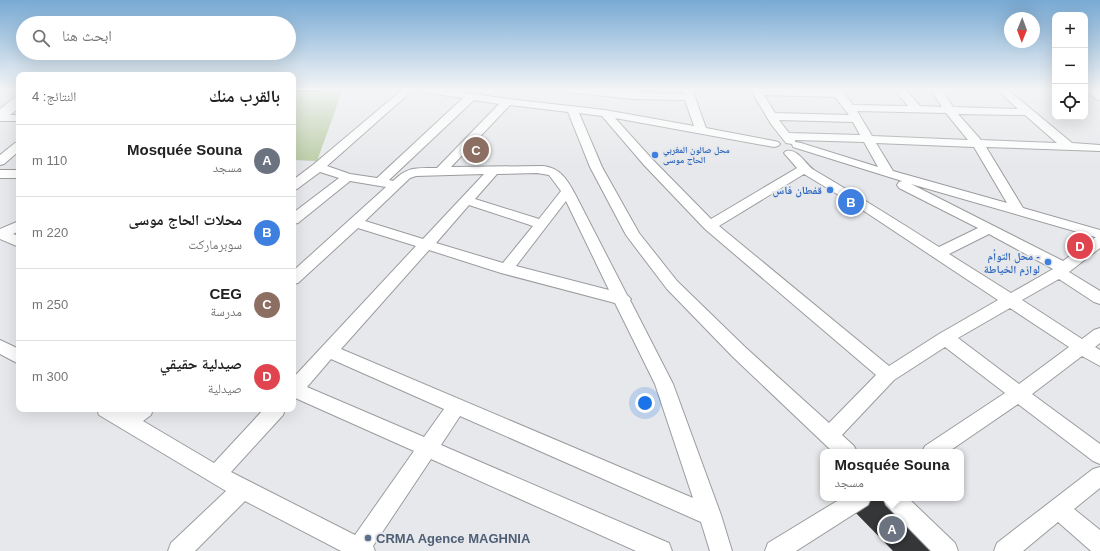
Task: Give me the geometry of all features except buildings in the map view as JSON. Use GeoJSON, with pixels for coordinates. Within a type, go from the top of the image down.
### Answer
{"type":"FeatureCollection","features":[{"type":"Feature","properties":{"kind":"street"},"geometry":{"type":"LineString","coordinates":[[296,184],[318,167],[379,115]]}},
{"type":"Feature","properties":{"kind":"street"},"geometry":{"type":"LineString","coordinates":[[379,183],[452,115]]}},
{"type":"Feature","properties":{"kind":"street"},"geometry":{"type":"LineString","coordinates":[[442,170],[495,115]]}},
{"type":"Feature","properties":{"kind":"street"},"geometry":{"type":"LineString","coordinates":[[574,115],[596,167],[633,235],[668,279],[739,352],[844,449]]}},
{"type":"Feature","properties":{"kind":"street"},"geometry":{"type":"LineString","coordinates":[[607,115],[648,162],[710,226],[888,375]]}},
{"type":"Feature","properties":{"kind":"street"},"geometry":{"type":"LineString","coordinates":[[654,115],[701,130],[787,145],[831,156],[1100,234]]}},
{"type":"Feature","properties":{"kind":"street"},"geometry":{"type":"LineString","coordinates":[[696,115],[701,130]]}},
{"type":"Feature","properties":{"kind":"street"},"geometry":{"type":"LineString","coordinates":[[770,115],[787,145],[804,170],[860,202],[1100,359]]}},
{"type":"Feature","properties":{"kind":"street"},"geometry":{"type":"LineString","coordinates":[[854,115],[888,173]]}},
{"type":"Feature","properties":{"kind":"street"},"geometry":{"type":"LineString","coordinates":[[953,115],[978,144],[1018,210]]}},
{"type":"Feature","properties":{"kind":"street"},"geometry":{"type":"LineString","coordinates":[[1029,115],[1069,147]]}},
{"type":"Feature","properties":{"kind":"street"},"geometry":{"type":"LineString","coordinates":[[0,117],[16,118]]}},
{"type":"Feature","properties":{"kind":"street"},"geometry":{"type":"LineString","coordinates":[[773,120],[856,119]]}},
{"type":"Feature","properties":{"kind":"street"},"geometry":{"type":"LineString","coordinates":[[787,145],[868,139],[1100,148]]}},
{"type":"Feature","properties":{"kind":"street"},"geometry":{"type":"LineString","coordinates":[[0,161],[16,148]]}},
{"type":"Feature","properties":{"kind":"street"},"geometry":{"type":"LineString","coordinates":[[318,167],[348,177],[396,185]]}},
{"type":"Feature","properties":{"kind":"street"},"geometry":{"type":"LineString","coordinates":[[296,388],[495,169]]}},
{"type":"Feature","properties":{"kind":"street"},"geometry":{"type":"LineString","coordinates":[[296,276],[356,224],[406,176],[414,172],[495,169],[537,169],[550,171],[560,181],[567,192],[623,299],[664,384],[710,515],[721,551]]}},
{"type":"Feature","properties":{"kind":"street"},"geometry":{"type":"LineString","coordinates":[[872,169],[990,228],[1061,270],[1100,298]]}},
{"type":"Feature","properties":{"kind":"street"},"geometry":{"type":"LineString","coordinates":[[710,226],[804,170]]}},
{"type":"Feature","properties":{"kind":"street"},"geometry":{"type":"LineString","coordinates":[[0,174],[16,174]]}},
{"type":"Feature","properties":{"kind":"street"},"geometry":{"type":"LineString","coordinates":[[296,218],[348,177]]}},
{"type":"Feature","properties":{"kind":"street"},"geometry":{"type":"LineString","coordinates":[[506,269],[567,192]]}},
{"type":"Feature","properties":{"kind":"street"},"geometry":{"type":"LineString","coordinates":[[466,200],[542,224]]}},
{"type":"Feature","properties":{"kind":"street"},"geometry":{"type":"LineString","coordinates":[[356,224],[506,269],[623,299]]}},
{"type":"Feature","properties":{"kind":"street"},"geometry":{"type":"LineString","coordinates":[[1,234],[16,226]]}},
{"type":"Feature","properties":{"kind":"street"},"geometry":{"type":"LineString","coordinates":[[939,253],[990,228]]}},
{"type":"Feature","properties":{"kind":"street"},"geometry":{"type":"LineString","coordinates":[[1,234],[16,241]]}},
{"type":"Feature","properties":{"kind":"street"},"geometry":{"type":"LineString","coordinates":[[829,435],[888,375],[945,338],[1061,270],[1100,240]]}},
{"type":"Feature","properties":{"kind":"street"},"geometry":{"type":"LineString","coordinates":[[936,449],[1018,394],[1083,348],[1100,334]]}},
{"type":"Feature","properties":{"kind":"street"},"geometry":{"type":"LineString","coordinates":[[945,338],[1100,455]]}},
{"type":"Feature","properties":{"kind":"street"},"geometry":{"type":"LineString","coordinates":[[329,351],[710,515]]}},
{"type":"Feature","properties":{"kind":"street"},"geometry":{"type":"LineString","coordinates":[[296,391],[661,551]]}},
{"type":"Feature","properties":{"kind":"street"},"geometry":{"type":"LineString","coordinates":[[111,412],[216,475],[361,550],[457,405]]}},
{"type":"Feature","properties":{"kind":"street"},"geometry":{"type":"LineString","coordinates":[[129,423],[141,412]]}},
{"type":"Feature","properties":{"kind":"street"},"geometry":{"type":"LineString","coordinates":[[216,475],[273,412]]}},
{"type":"Feature","properties":{"kind":"street"},"geometry":{"type":"LineString","coordinates":[[1005,551],[1100,476]]}},
{"type":"Feature","properties":{"kind":"street"},"geometry":{"type":"LineString","coordinates":[[179,551],[243,488]]}},
{"type":"Feature","properties":{"kind":"street"},"geometry":{"type":"LineString","coordinates":[[776,551],[857,501]]}},
{"type":"Feature","properties":{"kind":"street"},"geometry":{"type":"LineString","coordinates":[[896,501],[947,551]]}},
{"type":"Feature","properties":{"kind":"street"},"geometry":{"type":"LineString","coordinates":[[1058,509],[1100,544]]}},
{"type":"Feature","properties":{"kind":"green space"},"geometry":{"type":"Polygon","coordinates":[[[296,115],[334,115],[317,161],[296,160],[296,115]]]}},
{"type":"Feature","properties":{"kind":"place","name":"CEG"},"geometry":{"type":"Point","coordinates":[476,150]}},
{"type":"Feature","properties":{"kind":"place","name":"محل صالون المغربي الحاج موسى"},"geometry":{"type":"Point","coordinates":[655,155]}},
{"type":"Feature","properties":{"kind":"place","name":"قفطان فاس"},"geometry":{"type":"Point","coordinates":[830,190]}},
{"type":"Feature","properties":{"kind":"place","name":"محلات الحاج موسى"},"geometry":{"type":"Point","coordinates":[851,202]}},
{"type":"Feature","properties":{"kind":"place","name":"صيدلية حقيقي"},"geometry":{"type":"Point","coordinates":[1080,246]}},
{"type":"Feature","properties":{"kind":"place","name":"محل التوأم - لوازم الخياطة"},"geometry":{"type":"Point","coordinates":[1048,262]}},
{"type":"Feature","properties":{"kind":"place","name":"Mosquée Souna"},"geometry":{"type":"Point","coordinates":[892,529]}},
{"type":"Feature","properties":{"kind":"place","name":"CRMA Agence MAGHNIA"},"geometry":{"type":"Point","coordinates":[368,538]}}]}
